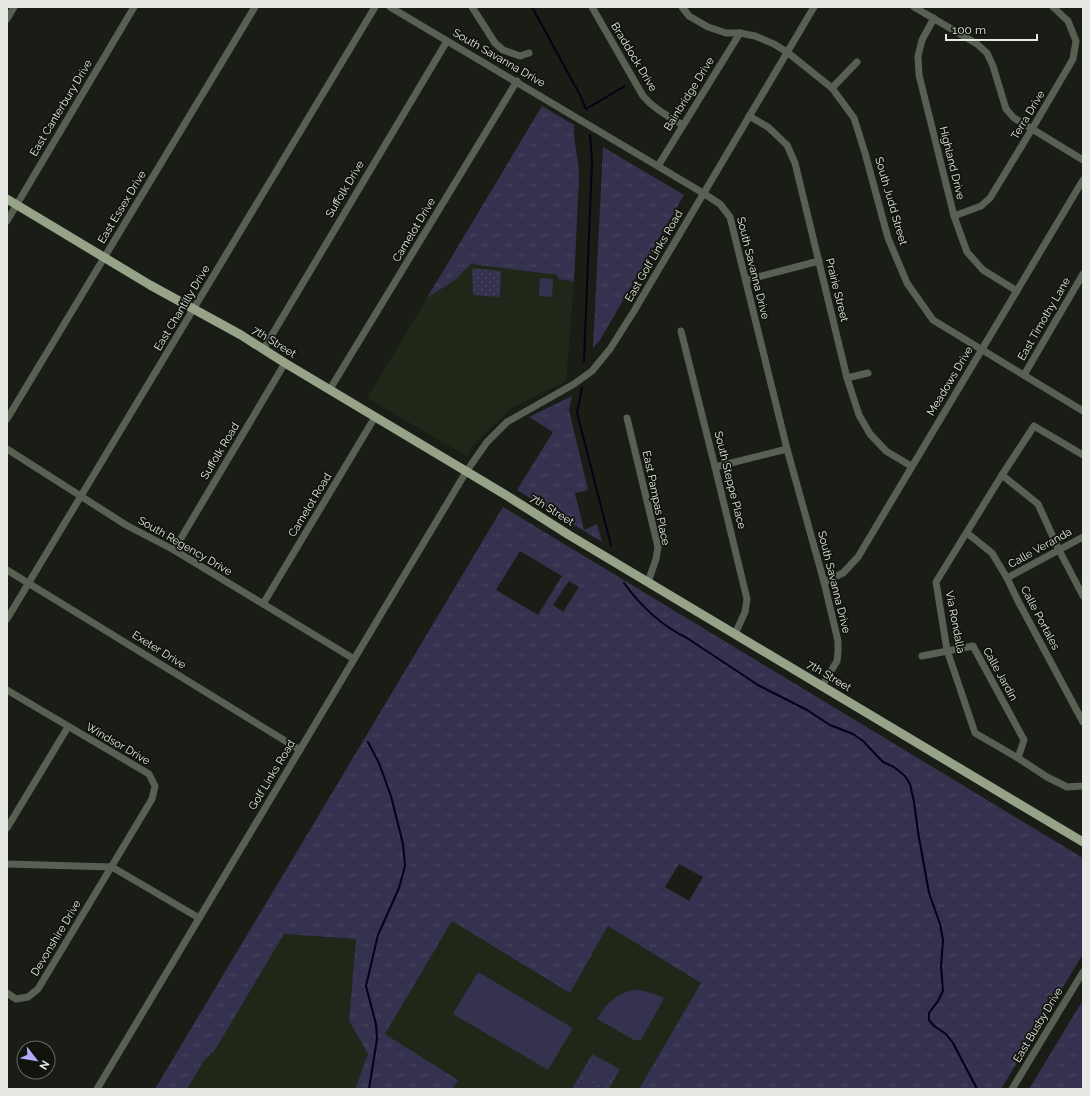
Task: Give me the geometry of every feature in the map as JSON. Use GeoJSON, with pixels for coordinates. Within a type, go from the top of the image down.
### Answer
{"type":"FeatureCollection","features":[{"type":"Feature","properties":{"kind":"main road","name":"7th Street"},"geometry":{"type":"LineString","coordinates":[[7,199],[150,285],[194,308],[330,389],[648,582],[1083,842]]}},
{"type":"Feature","properties":{"kind":"street"},"geometry":{"type":"LineString","coordinates":[[7,19],[14,7]]}},
{"type":"Feature","properties":{"kind":"street","name":"East Canterbury Drive"},"geometry":{"type":"LineString","coordinates":[[7,221],[134,7]]}},
{"type":"Feature","properties":{"kind":"street","name":"East Essex Drive"},"geometry":{"type":"LineString","coordinates":[[7,419],[255,7]]}},
{"type":"Feature","properties":{"kind":"street","name":"East Chantilly Drive"},"geometry":{"type":"LineString","coordinates":[[7,619],[375,7]]}},
{"type":"Feature","properties":{"kind":"street","name":"South Savanna Drive"},"geometry":{"type":"LineString","coordinates":[[390,7],[703,193],[720,204],[730,217],[787,449],[824,582],[838,641],[836,661],[822,686]]}},
{"type":"Feature","properties":{"kind":"street"},"geometry":{"type":"LineString","coordinates":[[472,7],[495,43],[503,50],[520,56],[529,53]]}},
{"type":"Feature","properties":{"kind":"street","name":"Braddock Drive"},"geometry":{"type":"LineString","coordinates":[[592,7],[643,96],[657,109],[683,125]]}},
{"type":"Feature","properties":{"kind":"street","name":"South Judd Street"},"geometry":{"type":"LineString","coordinates":[[682,7],[689,16],[708,27],[726,33],[740,33],[755,36],[788,52],[832,88],[854,118],[888,238],[907,282],[933,320],[1082,409]]}},
{"type":"Feature","properties":{"kind":"street","name":"East Golf Links Road"},"geometry":{"type":"LineString","coordinates":[[466,472],[487,442],[507,422],[574,384],[592,371],[610,350],[814,7]]}},
{"type":"Feature","properties":{"kind":"street"},"geometry":{"type":"LineString","coordinates":[[914,7],[977,44],[987,53],[993,66],[1006,109],[1014,118],[1083,160]]}},
{"type":"Feature","properties":{"kind":"street","name":"Terra Drive"},"geometry":{"type":"LineString","coordinates":[[954,216],[980,206],[990,198],[1073,59],[1076,41],[1068,21],[1053,7]]}},
{"type":"Feature","properties":{"kind":"street","name":"Highland Drive"},"geometry":{"type":"LineString","coordinates":[[934,18],[922,40],[918,56],[918,75],[954,216],[967,252],[983,270],[1017,291]]}},
{"type":"Feature","properties":{"kind":"street","name":"Bainbridge Drive"},"geometry":{"type":"LineString","coordinates":[[658,166],[740,33]]}},
{"type":"Feature","properties":{"kind":"street","name":"Suffolk Drive"},"geometry":{"type":"LineString","coordinates":[[263,350],[447,40]]}},
{"type":"Feature","properties":{"kind":"street"},"geometry":{"type":"LineString","coordinates":[[832,88],[857,62]]}},
{"type":"Feature","properties":{"kind":"street","name":"Camelot Drive"},"geometry":{"type":"LineString","coordinates":[[330,389],[517,82]]}},
{"type":"Feature","properties":{"kind":"street","name":"Prairie Street"},"geometry":{"type":"LineString","coordinates":[[749,116],[768,127],[786,145],[795,163],[847,378],[859,415],[870,434],[886,451],[911,466]]}},
{"type":"Feature","properties":{"kind":"street","name":"Meadows Drive"},"geometry":{"type":"LineString","coordinates":[[824,582],[843,573],[858,557],[1083,180]]}},
{"type":"Feature","properties":{"kind":"street"},"geometry":{"type":"LineString","coordinates":[[746,280],[819,261]]}},
{"type":"Feature","properties":{"kind":"street","name":"East Timothy Lane"},"geometry":{"type":"LineString","coordinates":[[1024,375],[1083,274]]}},
{"type":"Feature","properties":{"kind":"street","name":"South Steppe Place"},"geometry":{"type":"LineString","coordinates":[[681,331],[716,467],[747,599],[745,612],[735,634]]}},
{"type":"Feature","properties":{"kind":"street","name":"Suffolk Road"},"geometry":{"type":"LineString","coordinates":[[174,550],[285,363]]}},
{"type":"Feature","properties":{"kind":"street"},"geometry":{"type":"LineString","coordinates":[[847,378],[868,373]]}},
{"type":"Feature","properties":{"kind":"street","name":"Camelot Road"},"geometry":{"type":"LineString","coordinates":[[263,604],[375,417]]}},
{"type":"Feature","properties":{"kind":"street","name":"East Pampas Place"},"geometry":{"type":"LineString","coordinates":[[627,418],[658,546],[656,559],[648,582]]}},
{"type":"Feature","properties":{"kind":"street","name":"Via Rondalla"},"geometry":{"type":"LineString","coordinates":[[1083,455],[1034,426],[936,582],[947,650],[975,733],[1047,777],[1067,787],[1083,786]]}},
{"type":"Feature","properties":{"kind":"street"},"geometry":{"type":"LineString","coordinates":[[716,467],[787,449]]}},
{"type":"Feature","properties":{"kind":"street","name":"South Regency Drive"},"geometry":{"type":"LineString","coordinates":[[7,450],[126,525],[174,550],[354,659]]}},
{"type":"Feature","properties":{"kind":"street","name":"Golf Links Road"},"geometry":{"type":"LineString","coordinates":[[97,1089],[466,472]]}},
{"type":"Feature","properties":{"kind":"street"},"geometry":{"type":"LineString","coordinates":[[1002,476],[1038,504],[1058,550],[1083,596]]}},
{"type":"Feature","properties":{"kind":"street","name":"Calle Portales"},"geometry":{"type":"LineString","coordinates":[[967,533],[992,553],[1008,578],[1018,601],[1083,722]]}},
{"type":"Feature","properties":{"kind":"street","name":"Calle Veranda"},"geometry":{"type":"LineString","coordinates":[[1008,578],[1083,537]]}},
{"type":"Feature","properties":{"kind":"street","name":"Exeter Drive"},"geometry":{"type":"LineString","coordinates":[[7,570],[300,750]]}},
{"type":"Feature","properties":{"kind":"street","name":"Calle Jardin"},"geometry":{"type":"LineString","coordinates":[[922,656],[973,646],[1024,740],[1018,758]]}},
{"type":"Feature","properties":{"kind":"street","name":"Windsor Drive"},"geometry":{"type":"LineString","coordinates":[[7,690],[149,774],[155,786],[152,799],[112,867]]}},
{"type":"Feature","properties":{"kind":"street"},"geometry":{"type":"LineString","coordinates":[[7,828],[68,727]]}},
{"type":"Feature","properties":{"kind":"street"},"geometry":{"type":"LineString","coordinates":[[7,864],[112,867],[199,918]]}},
{"type":"Feature","properties":{"kind":"street","name":"Devonshire Drive"},"geometry":{"type":"LineString","coordinates":[[7,993],[16,999],[28,997],[38,989],[112,867]]}},
{"type":"Feature","properties":{"kind":"street","name":"East Busby Drive"},"geometry":{"type":"LineString","coordinates":[[1012,1089],[1083,972]]}},
{"type":"Feature","properties":{"kind":"shaded area"},"geometry":{"type":"Polygon","coordinates":[[[471,264],[558,275],[558,279],[574,282],[566,381],[512,408],[488,430],[466,456],[367,398],[427,298],[455,280],[471,264]]]}},
{"type":"Feature","properties":{"kind":"shaded area"},"geometry":{"type":"Polygon","coordinates":[[[452,921],[570,993],[608,926],[701,983],[639,1089],[453,1089],[458,1080],[385,1034],[452,921]]]}},
{"type":"Feature","properties":{"kind":"shaded area"},"geometry":{"type":"Polygon","coordinates":[[[284,934],[356,939],[349,1021],[368,1054],[355,1089],[187,1089],[205,1059],[215,1050],[284,934]]]}},
{"type":"Feature","properties":{"kind":"green space"},"geometry":{"type":"Polygon","coordinates":[[[542,106],[574,125],[574,138],[579,176],[574,282],[558,279],[558,275],[471,264],[455,280],[427,298],[542,106]]]}},
{"type":"Feature","properties":{"kind":"green space"},"geometry":{"type":"Polygon","coordinates":[[[603,147],[684,195],[600,340],[593,348],[603,147]]]}},
{"type":"Feature","properties":{"kind":"green space"},"geometry":{"type":"Polygon","coordinates":[[[472,268],[501,271],[500,297],[473,295],[472,268]]]}},
{"type":"Feature","properties":{"kind":"green space"},"geometry":{"type":"Polygon","coordinates":[[[540,278],[553,279],[552,297],[539,296],[540,278]]]}},
{"type":"Feature","properties":{"kind":"green space"},"geometry":{"type":"Polygon","coordinates":[[[572,396],[569,410],[588,490],[575,493],[584,530],[597,524],[602,542],[517,490],[553,432],[529,417],[572,396]]]}},
{"type":"Feature","properties":{"kind":"green space"},"geometry":{"type":"Polygon","coordinates":[[[503,507],[1083,858],[1083,954],[1001,1089],[639,1089],[701,983],[608,926],[570,993],[452,921],[385,1034],[458,1080],[453,1089],[355,1089],[368,1054],[349,1021],[356,939],[284,934],[215,1050],[205,1059],[187,1089],[155,1089],[503,507]],[[520,551],[496,590],[538,615],[562,576],[520,551]],[[569,581],[553,605],[563,612],[579,587],[569,581]],[[679,864],[665,887],[689,901],[703,877],[679,864]]]}},
{"type":"Feature","properties":{"kind":"green space"},"geometry":{"type":"Polygon","coordinates":[[[478,972],[573,1028],[548,1070],[453,1014],[478,972]]]}},
{"type":"Feature","properties":{"kind":"green space"},"geometry":{"type":"Polygon","coordinates":[[[632,990],[648,992],[664,998],[641,1040],[634,1040],[597,1019],[604,1009],[616,997],[632,990]]]}},
{"type":"Feature","properties":{"kind":"green space"},"geometry":{"type":"Polygon","coordinates":[[[1083,1000],[1083,1089],[1029,1089],[1083,1000]]]}},
{"type":"Feature","properties":{"kind":"green space"},"geometry":{"type":"Polygon","coordinates":[[[592,1054],[620,1069],[609,1089],[572,1089],[592,1054]]]}},
{"type":"Feature","properties":{"kind":"green space"},"geometry":{"type":"Polygon","coordinates":[[[594,1057],[616,1069],[610,1079],[589,1066],[594,1057]]]}},
{"type":"Feature","properties":{"kind":"green space"},"geometry":{"type":"Polygon","coordinates":[[[588,1068],[609,1080],[604,1088],[584,1076],[588,1068]]]}},
{"type":"Feature","properties":{"kind":"green space"},"geometry":{"type":"Polygon","coordinates":[[[582,1080],[598,1089],[577,1088],[582,1080]]]}},
{"type":"Feature","properties":{"kind":"waterway"},"geometry":{"type":"LineString","coordinates":[[532,7],[580,95],[586,109],[625,86]]}},
{"type":"Feature","properties":{"kind":"waterway"},"geometry":{"type":"LineString","coordinates":[[584,361],[592,161],[590,135]]}},
{"type":"Feature","properties":{"kind":"waterway"},"geometry":{"type":"LineString","coordinates":[[582,388],[577,413],[611,545]]}},
{"type":"Feature","properties":{"kind":"waterway"},"geometry":{"type":"LineString","coordinates":[[624,583],[644,607],[660,621],[758,685],[807,710],[830,725],[853,734],[863,741],[883,762],[894,767],[905,776],[910,784],[929,893],[940,924],[943,940],[941,967],[943,991],[929,1013],[929,1020],[934,1026],[946,1034],[953,1043],[977,1089]]}},
{"type":"Feature","properties":{"kind":"waterway"},"geometry":{"type":"LineString","coordinates":[[368,742],[379,763],[391,796],[403,844],[405,866],[399,888],[378,935],[366,986],[376,1024],[377,1039],[369,1089]]}}]}
